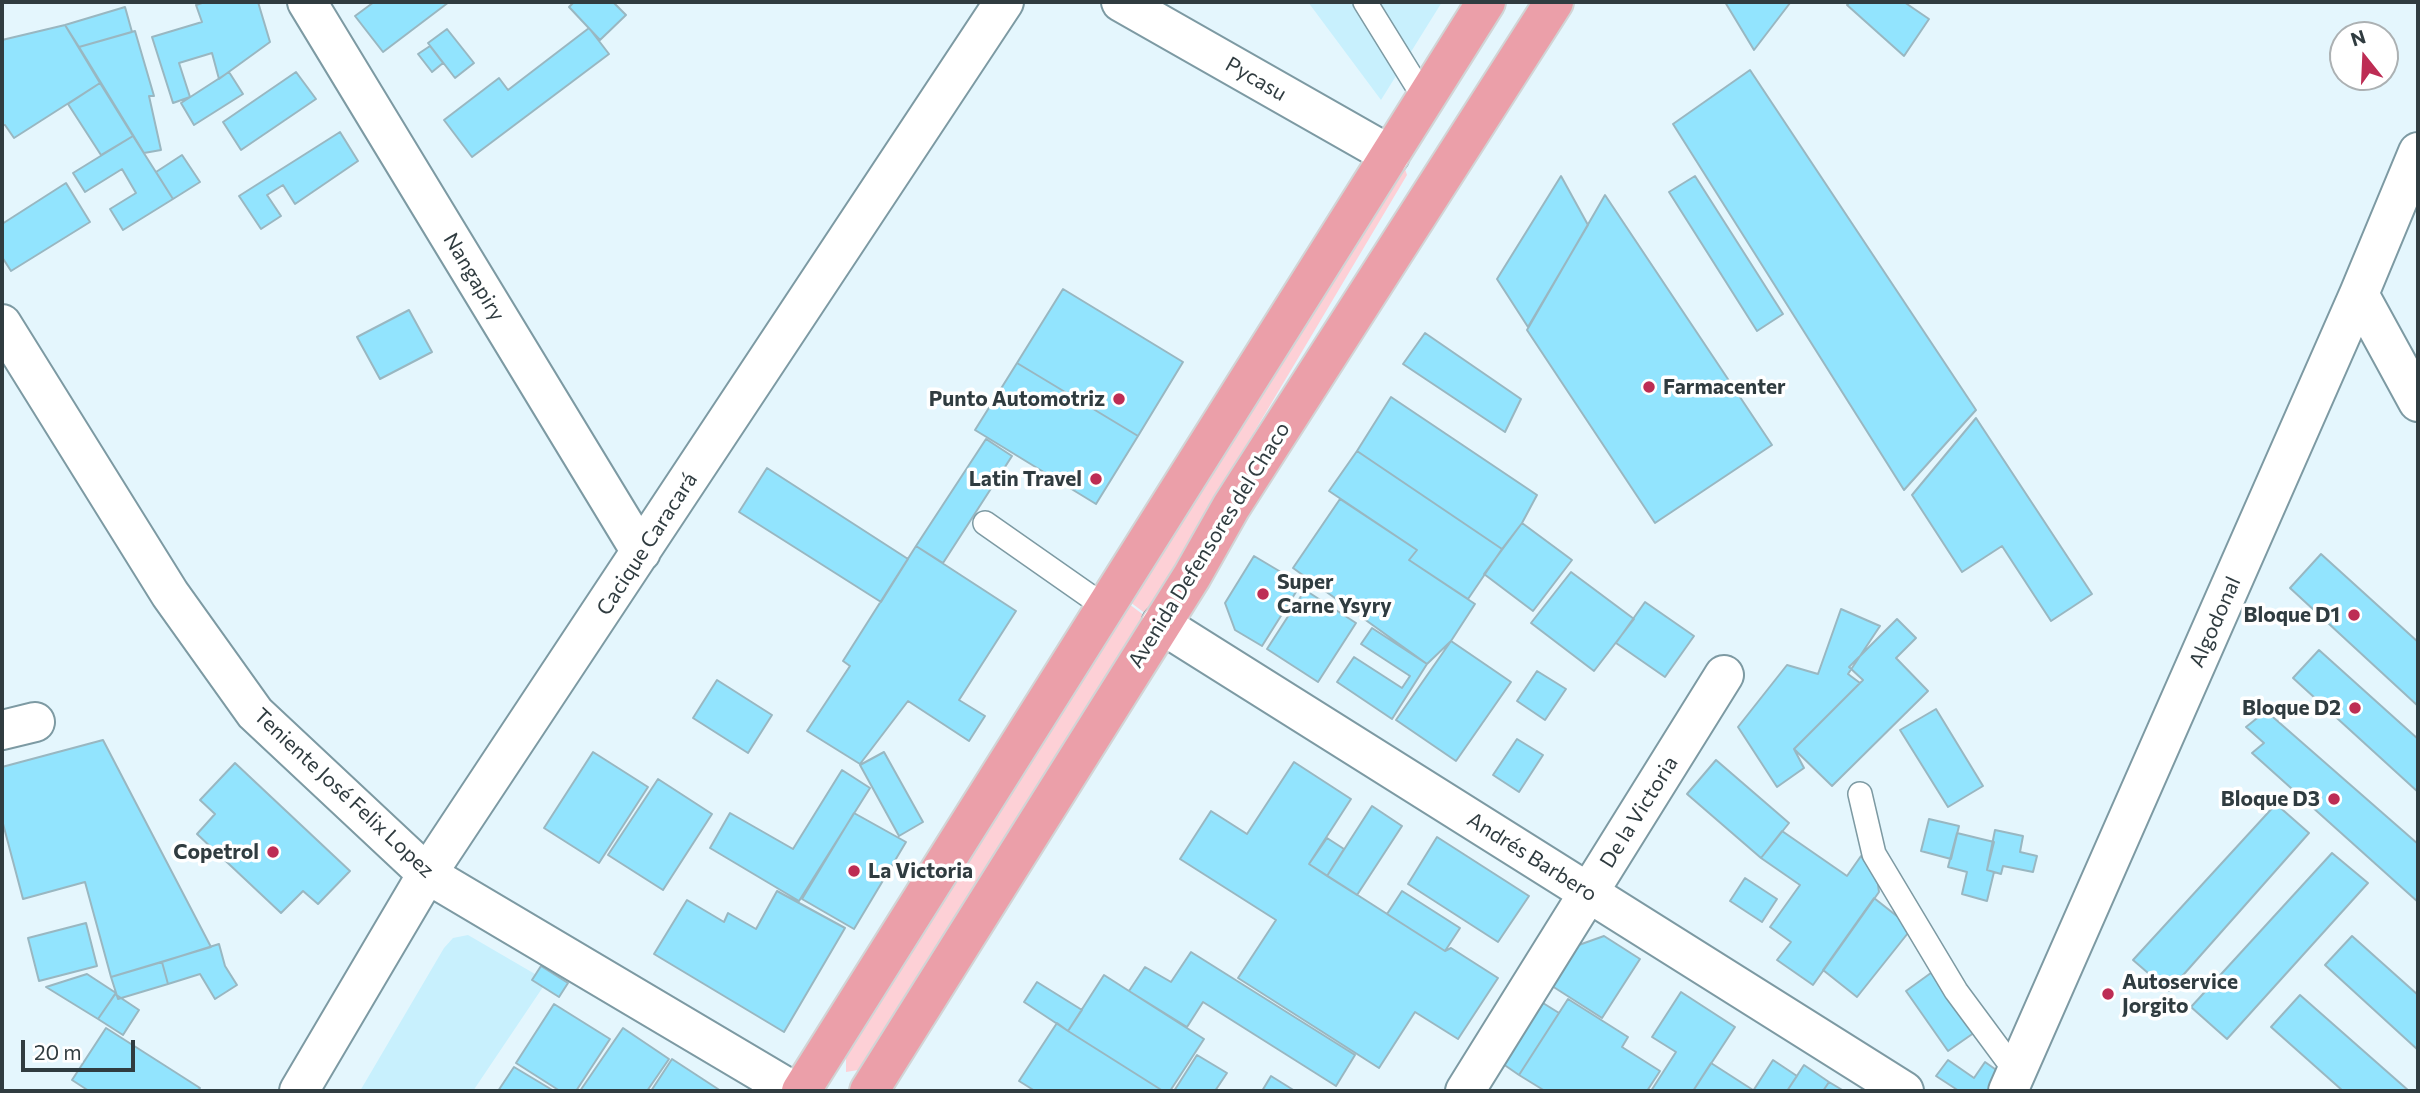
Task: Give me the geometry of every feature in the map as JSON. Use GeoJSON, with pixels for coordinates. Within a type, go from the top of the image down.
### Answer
{"type":"FeatureCollection","features":[{"type":"Feature","properties":{"kind":"highway"},"geometry":{"type":"LineString","coordinates":[[801,1091],[1425,99],[1469,18],[1486,2]]}},
{"type":"Feature","properties":{"kind":"highway"},"geometry":{"type":"LineString","coordinates":[[1231,508],[1249,441],[1529,2]]}},
{"type":"Feature","properties":{"kind":"highway","name":"Avenida Defensores del Chaco"},"geometry":{"type":"LineString","coordinates":[[869,1091],[1231,508],[1554,2]]}},
{"type":"Feature","properties":{"kind":"street","name":"Nangapiry"},"geometry":{"type":"LineString","coordinates":[[307,2],[642,552]]}},
{"type":"Feature","properties":{"kind":"street","name":"Cacique Caracará"},"geometry":{"type":"LineString","coordinates":[[299,1091],[427,874],[1004,2]]}},
{"type":"Feature","properties":{"kind":"street","name":"Pycasu"},"geometry":{"type":"LineString","coordinates":[[1121,2],[1390,155]]}},
{"type":"Feature","properties":{"kind":"street","name":"Algodonal"},"geometry":{"type":"LineString","coordinates":[[2012,1082],[2359,294],[2418,152]]}},
{"type":"Feature","properties":{"kind":"street"},"geometry":{"type":"LineString","coordinates":[[2359,294],[2418,402]]}},
{"type":"Feature","properties":{"kind":"street","name":"Teniente José Felix Lopez"},"geometry":{"type":"LineString","coordinates":[[2,324],[170,594],[255,713],[427,874],[793,1091]]}},
{"type":"Feature","properties":{"kind":"street","name":"Andrés Barbero"},"geometry":{"type":"LineString","coordinates":[[1161,624],[1904,1091]]}},
{"type":"Feature","properties":{"kind":"street","name":"De la Victoria"},"geometry":{"type":"LineString","coordinates":[[1465,1091],[1724,675]]}},
{"type":"Feature","properties":{"kind":"lane"},"geometry":{"type":"LineString","coordinates":[[1365,2],[1425,99]]}},
{"type":"Feature","properties":{"kind":"lane"},"geometry":{"type":"LineString","coordinates":[[985,523],[1105,607]]}},
{"type":"Feature","properties":{"kind":"lane"},"geometry":{"type":"LineString","coordinates":[[1860,794],[1874,854],[2012,1082]]}},
{"type":"Feature","properties":{"kind":"shaded area"},"geometry":{"type":"Polygon","coordinates":[[[1308,2],[1442,2],[1381,100],[1308,2]]]}},
{"type":"Feature","properties":{"kind":"shaded area"},"geometry":{"type":"Polygon","coordinates":[[[1405,169],[1407,175],[1146,614],[1130,602],[1405,169]]]}},
{"type":"Feature","properties":{"kind":"shaded area"},"geometry":{"type":"Polygon","coordinates":[[[1129,604],[1145,616],[858,1070],[846,1072],[846,1056],[1129,604]]]}},
{"type":"Feature","properties":{"kind":"shaded area"},"geometry":{"type":"Polygon","coordinates":[[[468,935],[547,981],[473,1091],[360,1091],[444,948],[453,938],[468,935]]]}},
{"type":"Feature","properties":{"kind":"building"},"geometry":{"type":"Polygon","coordinates":[[[205,2],[258,2],[270,42],[219,79],[212,53],[179,63],[190,97],[173,103],[152,37],[202,22],[196,5],[205,2]]]}},
{"type":"Feature","properties":{"kind":"building"},"geometry":{"type":"Polygon","coordinates":[[[374,2],[449,2],[383,52],[355,16],[374,2]]]}},
{"type":"Feature","properties":{"kind":"building"},"geometry":{"type":"Polygon","coordinates":[[[574,2],[613,2],[626,15],[600,40],[569,7],[574,2]]]}},
{"type":"Feature","properties":{"kind":"building"},"geometry":{"type":"Polygon","coordinates":[[[1725,2],[1789,2],[1790,3],[1754,50],[1725,2]]]}},
{"type":"Feature","properties":{"kind":"building"},"geometry":{"type":"Polygon","coordinates":[[[1850,2],[1904,2],[1929,19],[1904,56],[1847,5],[1850,2]]]}},
{"type":"Feature","properties":{"kind":"building"},"geometry":{"type":"Polygon","coordinates":[[[125,7],[132,32],[79,47],[65,25],[125,7]]]}},
{"type":"Feature","properties":{"kind":"building"},"geometry":{"type":"Polygon","coordinates":[[[65,25],[100,83],[14,138],[5,125],[2,125],[2,40],[65,25]]]}},
{"type":"Feature","properties":{"kind":"building"},"geometry":{"type":"Polygon","coordinates":[[[589,28],[609,54],[472,157],[444,120],[499,78],[508,90],[589,28]]]}},
{"type":"Feature","properties":{"kind":"building"},"geometry":{"type":"Polygon","coordinates":[[[447,29],[474,63],[455,78],[428,43],[447,29]]]}},
{"type":"Feature","properties":{"kind":"building"},"geometry":{"type":"Polygon","coordinates":[[[135,31],[154,96],[149,96],[161,150],[144,153],[79,47],[135,31]]]}},
{"type":"Feature","properties":{"kind":"building"},"geometry":{"type":"Polygon","coordinates":[[[430,46],[443,63],[432,72],[418,54],[430,46]]]}},
{"type":"Feature","properties":{"kind":"building"},"geometry":{"type":"Polygon","coordinates":[[[1750,70],[1976,410],[1904,490],[1673,124],[1750,70]]]}},
{"type":"Feature","properties":{"kind":"building"},"geometry":{"type":"Polygon","coordinates":[[[229,72],[243,94],[194,125],[181,103],[229,72]]]}},
{"type":"Feature","properties":{"kind":"building"},"geometry":{"type":"Polygon","coordinates":[[[296,72],[316,99],[241,150],[223,122],[296,72]]]}},
{"type":"Feature","properties":{"kind":"building"},"geometry":{"type":"Polygon","coordinates":[[[100,83],[133,136],[101,155],[68,104],[100,83]]]}},
{"type":"Feature","properties":{"kind":"building"},"geometry":{"type":"Polygon","coordinates":[[[340,132],[358,161],[295,204],[283,185],[267,195],[281,216],[261,229],[239,196],[340,132]]]}},
{"type":"Feature","properties":{"kind":"building"},"geometry":{"type":"Polygon","coordinates":[[[133,136],[173,199],[123,230],[110,209],[136,193],[122,169],[85,192],[73,173],[133,136]]]}},
{"type":"Feature","properties":{"kind":"building"},"geometry":{"type":"Polygon","coordinates":[[[182,155],[200,182],[173,199],[156,172],[182,155]]]}},
{"type":"Feature","properties":{"kind":"building"},"geometry":{"type":"Polygon","coordinates":[[[1561,176],[1588,225],[1528,327],[1497,279],[1561,176]]]}},
{"type":"Feature","properties":{"kind":"building"},"geometry":{"type":"Polygon","coordinates":[[[1695,176],[1783,314],[1757,331],[1669,192],[1695,176]]]}},
{"type":"Feature","properties":{"kind":"building"},"geometry":{"type":"Polygon","coordinates":[[[66,183],[90,222],[11,271],[2,257],[2,224],[66,183]]]}},
{"type":"Feature","properties":{"kind":"building","name":"Farmacenter"},"geometry":{"type":"Polygon","coordinates":[[[1605,195],[1772,445],[1655,523],[1527,330],[1605,195]]]}},
{"type":"Feature","properties":{"kind":"building","name":"Punto Automotriz"},"geometry":{"type":"Polygon","coordinates":[[[1063,289],[1183,362],[1138,436],[1017,363],[1063,289]]]}},
{"type":"Feature","properties":{"kind":"building"},"geometry":{"type":"Polygon","coordinates":[[[409,310],[432,352],[380,379],[357,337],[409,310]]]}},
{"type":"Feature","properties":{"kind":"building"},"geometry":{"type":"Polygon","coordinates":[[[1425,333],[1521,399],[1505,432],[1403,364],[1425,333]]]}},
{"type":"Feature","properties":{"kind":"building"},"geometry":{"type":"Polygon","coordinates":[[[1017,363],[1138,436],[1096,504],[975,430],[1017,363]]]}},
{"type":"Feature","properties":{"kind":"building"},"geometry":{"type":"Polygon","coordinates":[[[1391,397],[1537,495],[1522,523],[1502,549],[1357,451],[1391,397]]]}},
{"type":"Feature","properties":{"kind":"building"},"geometry":{"type":"Polygon","coordinates":[[[1976,418],[2092,594],[2051,621],[2002,546],[1962,572],[1912,495],[1976,418]]]}},
{"type":"Feature","properties":{"kind":"building"},"geometry":{"type":"Polygon","coordinates":[[[986,439],[1012,456],[943,563],[916,546],[986,439]]]}},
{"type":"Feature","properties":{"kind":"building"},"geometry":{"type":"Polygon","coordinates":[[[1357,451],[1502,549],[1468,599],[1409,560],[1417,550],[1329,491],[1357,451]]]}},
{"type":"Feature","properties":{"kind":"building"},"geometry":{"type":"Polygon","coordinates":[[[767,468],[908,559],[881,602],[739,512],[767,468]]]}},
{"type":"Feature","properties":{"kind":"building"},"geometry":{"type":"Polygon","coordinates":[[[1340,499],[1417,550],[1409,560],[1475,604],[1451,641],[1427,664],[1293,568],[1340,499]]]}},
{"type":"Feature","properties":{"kind":"building"},"geometry":{"type":"Polygon","coordinates":[[[1522,523],[1572,560],[1533,611],[1484,574],[1522,523]]]}},
{"type":"Feature","properties":{"kind":"building"},"geometry":{"type":"Polygon","coordinates":[[[916,546],[1016,611],[959,700],[985,716],[969,741],[908,701],[860,764],[807,731],[850,666],[843,661],[916,546]]]}},
{"type":"Feature","properties":{"kind":"building","name":"Bloque D1"},"geometry":{"type":"Polygon","coordinates":[[[2321,554],[2418,642],[2418,706],[2290,588],[2321,554]]]}},
{"type":"Feature","properties":{"kind":"building","name":"Super Carne Ysyry"},"geometry":{"type":"Polygon","coordinates":[[[1254,556],[1301,584],[1262,646],[1235,630],[1225,603],[1254,556]]]}},
{"type":"Feature","properties":{"kind":"building"},"geometry":{"type":"Polygon","coordinates":[[[1571,572],[1634,619],[1594,671],[1531,623],[1571,572]]]}},
{"type":"Feature","properties":{"kind":"building"},"geometry":{"type":"Polygon","coordinates":[[[1305,590],[1356,623],[1318,682],[1267,649],[1305,590]]]}},
{"type":"Feature","properties":{"kind":"building"},"geometry":{"type":"Polygon","coordinates":[[[1645,602],[1694,636],[1665,677],[1616,643],[1645,602]]]}},
{"type":"Feature","properties":{"kind":"building"},"geometry":{"type":"Polygon","coordinates":[[[1841,609],[1880,626],[1848,674],[1860,683],[1794,749],[1804,768],[1777,787],[1738,727],[1787,665],[1818,674],[1841,609]]]}},
{"type":"Feature","properties":{"kind":"building"},"geometry":{"type":"Polygon","coordinates":[[[1897,619],[1916,638],[1896,658],[1928,691],[1832,786],[1794,749],[1863,680],[1849,667],[1897,619]]]}},
{"type":"Feature","properties":{"kind":"building"},"geometry":{"type":"Polygon","coordinates":[[[1372,628],[1427,664],[1392,719],[1337,682],[1354,657],[1402,688],[1410,676],[1361,644],[1372,628]]]}},
{"type":"Feature","properties":{"kind":"building"},"geometry":{"type":"Polygon","coordinates":[[[1451,641],[1511,682],[1456,761],[1396,720],[1451,641]]]}},
{"type":"Feature","properties":{"kind":"building","name":"Bloque D2"},"geometry":{"type":"Polygon","coordinates":[[[2319,650],[2418,739],[2418,792],[2293,678],[2319,650]]]}},
{"type":"Feature","properties":{"kind":"building"},"geometry":{"type":"Polygon","coordinates":[[[1537,671],[1566,689],[1545,720],[1517,701],[1537,671]]]}},
{"type":"Feature","properties":{"kind":"building"},"geometry":{"type":"Polygon","coordinates":[[[717,680],[772,715],[748,753],[693,718],[717,680]]]}},
{"type":"Feature","properties":{"kind":"building"},"geometry":{"type":"Polygon","coordinates":[[[1936,709],[1983,786],[1948,807],[1900,730],[1936,709]]]}},
{"type":"Feature","properties":{"kind":"building","name":"Bloque D3"},"geometry":{"type":"Polygon","coordinates":[[[2266,711],[2418,844],[2418,902],[2252,753],[2264,743],[2246,727],[2266,711]]]}},
{"type":"Feature","properties":{"kind":"building"},"geometry":{"type":"Polygon","coordinates":[[[1517,739],[1543,755],[1519,792],[1493,775],[1517,739]]]}},
{"type":"Feature","properties":{"kind":"building"},"geometry":{"type":"Polygon","coordinates":[[[103,740],[211,947],[111,977],[85,882],[23,899],[2,820],[2,767],[103,740]]]}},
{"type":"Feature","properties":{"kind":"building"},"geometry":{"type":"Polygon","coordinates":[[[593,752],[648,787],[599,863],[544,828],[593,752]]]}},
{"type":"Feature","properties":{"kind":"building"},"geometry":{"type":"Polygon","coordinates":[[[884,752],[923,822],[899,836],[860,765],[884,752]]]}},
{"type":"Feature","properties":{"kind":"building"},"geometry":{"type":"Polygon","coordinates":[[[1716,760],[1789,823],[1761,858],[1687,794],[1716,760]]]}},
{"type":"Feature","properties":{"kind":"building"},"geometry":{"type":"Polygon","coordinates":[[[1294,762],[1351,799],[1309,864],[1445,951],[1451,948],[1498,978],[1458,1039],[1415,1012],[1379,1068],[1238,978],[1276,920],[1180,859],[1211,811],[1247,834],[1294,762]]]}},
{"type":"Feature","properties":{"kind":"building","name":"Copetrol"},"geometry":{"type":"Polygon","coordinates":[[[235,763],[350,871],[318,904],[303,891],[281,913],[197,834],[215,814],[200,800],[235,763]]]}},
{"type":"Feature","properties":{"kind":"building"},"geometry":{"type":"Polygon","coordinates":[[[842,770],[870,788],[799,901],[710,848],[730,813],[793,849],[842,770]]]}},
{"type":"Feature","properties":{"kind":"building"},"geometry":{"type":"Polygon","coordinates":[[[658,779],[712,814],[663,890],[608,855],[658,779]]]}},
{"type":"Feature","properties":{"kind":"building"},"geometry":{"type":"Polygon","coordinates":[[[2276,804],[2309,833],[2169,991],[2133,960],[2276,804]]]}},
{"type":"Feature","properties":{"kind":"building"},"geometry":{"type":"Polygon","coordinates":[[[1372,806],[1402,826],[1357,895],[1327,876],[1372,806]]]}},
{"type":"Feature","properties":{"kind":"building","name":"La Victoria"},"geometry":{"type":"Polygon","coordinates":[[[854,813],[906,842],[854,929],[802,899],[854,813]]]}},
{"type":"Feature","properties":{"kind":"building"},"geometry":{"type":"Polygon","coordinates":[[[1929,819],[1959,826],[1951,859],[1921,851],[1929,819]]]}},
{"type":"Feature","properties":{"kind":"building"},"geometry":{"type":"Polygon","coordinates":[[[1995,830],[2023,836],[2020,852],[2037,856],[2033,872],[2003,866],[2001,874],[1987,870],[1995,830]]]}},
{"type":"Feature","properties":{"kind":"building"},"geometry":{"type":"Polygon","coordinates":[[[1782,831],[1847,876],[1861,856],[1877,877],[1879,892],[1813,985],[1777,960],[1791,942],[1770,927],[1800,885],[1761,858],[1782,831]]]}},
{"type":"Feature","properties":{"kind":"building"},"geometry":{"type":"Polygon","coordinates":[[[1957,833],[1994,842],[1987,870],[1994,872],[1987,901],[1962,894],[1967,872],[1948,867],[1957,833]]]}},
{"type":"Feature","properties":{"kind":"building"},"geometry":{"type":"Polygon","coordinates":[[[1437,837],[1529,896],[1498,942],[1408,884],[1437,837]]]}},
{"type":"Feature","properties":{"kind":"building"},"geometry":{"type":"Polygon","coordinates":[[[1327,838],[1344,849],[1327,876],[1309,864],[1327,838]]]}},
{"type":"Feature","properties":{"kind":"building"},"geometry":{"type":"Polygon","coordinates":[[[2332,853],[2368,883],[2227,1039],[2191,1007],[2332,853]]]}},
{"type":"Feature","properties":{"kind":"building"},"geometry":{"type":"Polygon","coordinates":[[[1745,878],[1777,899],[1762,922],[1730,901],[1745,878]]]}},
{"type":"Feature","properties":{"kind":"building"},"geometry":{"type":"Polygon","coordinates":[[[777,891],[845,928],[784,1032],[654,954],[687,900],[724,922],[728,913],[756,929],[777,891]]]}},
{"type":"Feature","properties":{"kind":"building"},"geometry":{"type":"Polygon","coordinates":[[[1402,891],[1460,928],[1445,951],[1387,914],[1402,891]]]}},
{"type":"Feature","properties":{"kind":"building"},"geometry":{"type":"Polygon","coordinates":[[[1874,898],[1912,928],[1857,997],[1823,970],[1874,898]]]}},
{"type":"Feature","properties":{"kind":"building"},"geometry":{"type":"Polygon","coordinates":[[[86,923],[97,966],[39,981],[28,938],[86,923]]]}},
{"type":"Feature","properties":{"kind":"building"},"geometry":{"type":"Polygon","coordinates":[[[1604,936],[1640,959],[1602,1018],[1552,986],[1576,946],[1604,936]]]}},
{"type":"Feature","properties":{"kind":"building"},"geometry":{"type":"Polygon","coordinates":[[[2352,936],[2418,995],[2418,1050],[2325,965],[2352,936]]]}},
{"type":"Feature","properties":{"kind":"building"},"geometry":{"type":"Polygon","coordinates":[[[219,944],[225,966],[237,985],[215,999],[200,974],[168,984],[162,962],[219,944]]]}},
{"type":"Feature","properties":{"kind":"building"},"geometry":{"type":"Polygon","coordinates":[[[1191,952],[1355,1055],[1336,1086],[1203,1002],[1187,1027],[1129,991],[1145,967],[1171,982],[1191,952]]]}},
{"type":"Feature","properties":{"kind":"building"},"geometry":{"type":"Polygon","coordinates":[[[162,962],[168,984],[118,999],[111,977],[162,962]]]}},
{"type":"Feature","properties":{"kind":"building"},"geometry":{"type":"Polygon","coordinates":[[[541,966],[568,983],[559,997],[532,980],[541,966]]]}},
{"type":"Feature","properties":{"kind":"building"},"geometry":{"type":"Polygon","coordinates":[[[1935,970],[1978,1030],[1948,1051],[1906,991],[1935,970]]]}},
{"type":"Feature","properties":{"kind":"building"},"geometry":{"type":"Polygon","coordinates":[[[87,974],[116,993],[98,1019],[46,987],[87,974]]]}},
{"type":"Feature","properties":{"kind":"building"},"geometry":{"type":"Polygon","coordinates":[[[1104,975],[1204,1039],[1170,1091],[1163,1091],[1068,1031],[1104,975]]]}},
{"type":"Feature","properties":{"kind":"building"},"geometry":{"type":"Polygon","coordinates":[[[1037,982],[1082,1010],[1068,1031],[1024,1002],[1037,982]]]}},
{"type":"Feature","properties":{"kind":"building"},"geometry":{"type":"Polygon","coordinates":[[[1681,992],[1735,1027],[1693,1091],[1651,1091],[1676,1052],[1652,1037],[1681,992]]]}},
{"type":"Feature","properties":{"kind":"building"},"geometry":{"type":"Polygon","coordinates":[[[115,994],[139,1010],[123,1035],[98,1019],[115,994]]]}},
{"type":"Feature","properties":{"kind":"building"},"geometry":{"type":"Polygon","coordinates":[[[2300,995],[2409,1091],[2343,1091],[2271,1027],[2300,995]]]}},
{"type":"Feature","properties":{"kind":"building"},"geometry":{"type":"Polygon","coordinates":[[[1568,999],[1628,1037],[1622,1047],[1660,1071],[1647,1091],[1545,1091],[1519,1075],[1568,999]]]}},
{"type":"Feature","properties":{"kind":"building"},"geometry":{"type":"Polygon","coordinates":[[[1543,1003],[1559,1013],[1519,1075],[1503,1064],[1543,1003]]]}},
{"type":"Feature","properties":{"kind":"building"},"geometry":{"type":"Polygon","coordinates":[[[554,1004],[610,1039],[576,1091],[560,1091],[516,1063],[554,1004]]]}},
{"type":"Feature","properties":{"kind":"building"},"geometry":{"type":"Polygon","coordinates":[[[1057,1023],[1163,1091],[1035,1091],[1019,1081],[1057,1023]]]}},
{"type":"Feature","properties":{"kind":"building"},"geometry":{"type":"Polygon","coordinates":[[[106,1028],[200,1088],[197,1091],[89,1091],[72,1080],[106,1028]]]}},
{"type":"Feature","properties":{"kind":"building"},"geometry":{"type":"Polygon","coordinates":[[[623,1028],[669,1059],[647,1091],[580,1091],[623,1028]]]}},
{"type":"Feature","properties":{"kind":"building"},"geometry":{"type":"Polygon","coordinates":[[[1197,1055],[1227,1073],[1215,1091],[1174,1091],[1197,1055]]]}},
{"type":"Feature","properties":{"kind":"building"},"geometry":{"type":"Polygon","coordinates":[[[672,1059],[721,1091],[651,1091],[672,1059]]]}},
{"type":"Feature","properties":{"kind":"building"},"geometry":{"type":"Polygon","coordinates":[[[1773,1060],[1797,1076],[1787,1091],[1753,1091],[1773,1060]]]}},
{"type":"Feature","properties":{"kind":"building"},"geometry":{"type":"Polygon","coordinates":[[[1948,1060],[1974,1078],[1985,1062],[2002,1074],[1989,1091],[1959,1091],[1936,1076],[1948,1060]]]}},
{"type":"Feature","properties":{"kind":"building"},"geometry":{"type":"Polygon","coordinates":[[[1711,1063],[1753,1090],[1693,1091],[1711,1063]]]}},
{"type":"Feature","properties":{"kind":"building"},"geometry":{"type":"Polygon","coordinates":[[[1804,1065],[1829,1082],[1823,1091],[1787,1091],[1804,1065]]]}},
{"type":"Feature","properties":{"kind":"building"},"geometry":{"type":"Polygon","coordinates":[[[514,1067],[554,1091],[498,1091],[514,1067]]]}},
{"type":"Feature","properties":{"kind":"building"},"geometry":{"type":"Polygon","coordinates":[[[1271,1076],[1295,1091],[1262,1091],[1271,1076]]]}},
{"type":"Feature","properties":{"kind":"building"},"geometry":{"type":"Polygon","coordinates":[[[1829,1082],[1844,1091],[1823,1091],[1829,1082]]]}},
{"type":"Feature","properties":{"kind":"place","name":"Farmacenter"},"geometry":{"type":"Point","coordinates":[1649,387]}},
{"type":"Feature","properties":{"kind":"place","name":"Punto Automotriz"},"geometry":{"type":"Point","coordinates":[1119,399]}},
{"type":"Feature","properties":{"kind":"place","name":"Latin Travel"},"geometry":{"type":"Point","coordinates":[1096,479]}},
{"type":"Feature","properties":{"kind":"place","name":"Super Carne Ysyry"},"geometry":{"type":"Point","coordinates":[1263,594]}},
{"type":"Feature","properties":{"kind":"place","name":"Bloque D1"},"geometry":{"type":"Point","coordinates":[2354,615]}},
{"type":"Feature","properties":{"kind":"place","name":"Bloque D2"},"geometry":{"type":"Point","coordinates":[2355,708]}},
{"type":"Feature","properties":{"kind":"place","name":"Bloque D3"},"geometry":{"type":"Point","coordinates":[2334,799]}},
{"type":"Feature","properties":{"kind":"place","name":"Copetrol"},"geometry":{"type":"Point","coordinates":[273,852]}},
{"type":"Feature","properties":{"kind":"place","name":"La Victoria"},"geometry":{"type":"Point","coordinates":[854,871]}},
{"type":"Feature","properties":{"kind":"place","name":"Autoservice Jorgito"},"geometry":{"type":"Point","coordinates":[2108,994]}}]}
